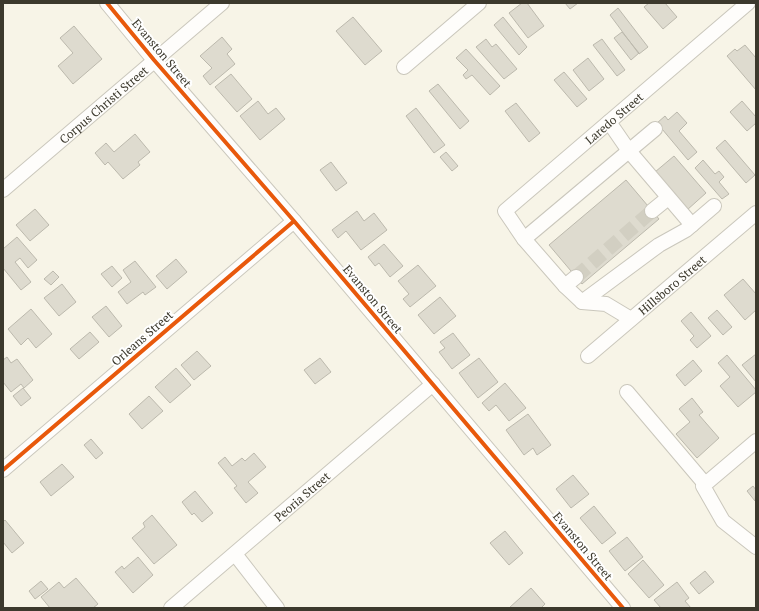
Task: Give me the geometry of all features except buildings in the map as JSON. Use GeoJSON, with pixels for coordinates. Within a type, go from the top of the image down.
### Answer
{"type":"FeatureCollection","features":[{"type":"Feature","properties":{"kind":"street","name":"Evanston Street"},"geometry":{"type":"LineString","coordinates":[[107,3],[154,60],[433,384],[617,606]]}},
{"type":"Feature","properties":{"kind":"street","name":"Corpus Christi Street"},"geometry":{"type":"LineString","coordinates":[[3,190],[222,3]]}},
{"type":"Feature","properties":{"kind":"street"},"geometry":{"type":"LineString","coordinates":[[404,67],[479,3]]}},
{"type":"Feature","properties":{"kind":"street","name":"Laredo Street"},"geometry":{"type":"LineString","coordinates":[[582,302],[570,281],[524,239],[505,211],[748,3]]}},
{"type":"Feature","properties":{"kind":"street"},"geometry":{"type":"LineString","coordinates":[[608,122],[629,151],[692,226]]}},
{"type":"Feature","properties":{"kind":"street"},"geometry":{"type":"LineString","coordinates":[[524,239],[655,129]]}},
{"type":"Feature","properties":{"kind":"street"},"geometry":{"type":"LineString","coordinates":[[652,212],[668,198]]}},
{"type":"Feature","properties":{"kind":"street"},"geometry":{"type":"LineString","coordinates":[[582,302],[659,245],[692,226],[714,206]]}},
{"type":"Feature","properties":{"kind":"street","name":"Hillsboro Street"},"geometry":{"type":"LineString","coordinates":[[588,356],[756,213]]}},
{"type":"Feature","properties":{"kind":"street","name":"Orleans Street"},"geometry":{"type":"LineString","coordinates":[[3,470],[294,221]]}},
{"type":"Feature","properties":{"kind":"street"},"geometry":{"type":"LineString","coordinates":[[582,302],[606,304],[631,319]]}},
{"type":"Feature","properties":{"kind":"street","name":"Peoria Street"},"geometry":{"type":"LineString","coordinates":[[171,608],[433,384]]}},
{"type":"Feature","properties":{"kind":"street"},"geometry":{"type":"LineString","coordinates":[[627,392],[704,485],[723,520],[756,547]]}},
{"type":"Feature","properties":{"kind":"street"},"geometry":{"type":"LineString","coordinates":[[704,485],[756,441]]}},
{"type":"Feature","properties":{"kind":"street"},"geometry":{"type":"LineString","coordinates":[[235,554],[276,608]]}},
{"type":"Feature","properties":{"kind":"tunnel"},"geometry":{"type":"LineString","coordinates":[[576,277],[652,211]]}},
{"type":"Feature","properties":{"kind":"cycle path"},"geometry":{"type":"LineString","coordinates":[[107,3],[154,60],[294,221],[623,608]]}},
{"type":"Feature","properties":{"kind":"cycle path"},"geometry":{"type":"LineString","coordinates":[[3,470],[294,221]]}}]}
